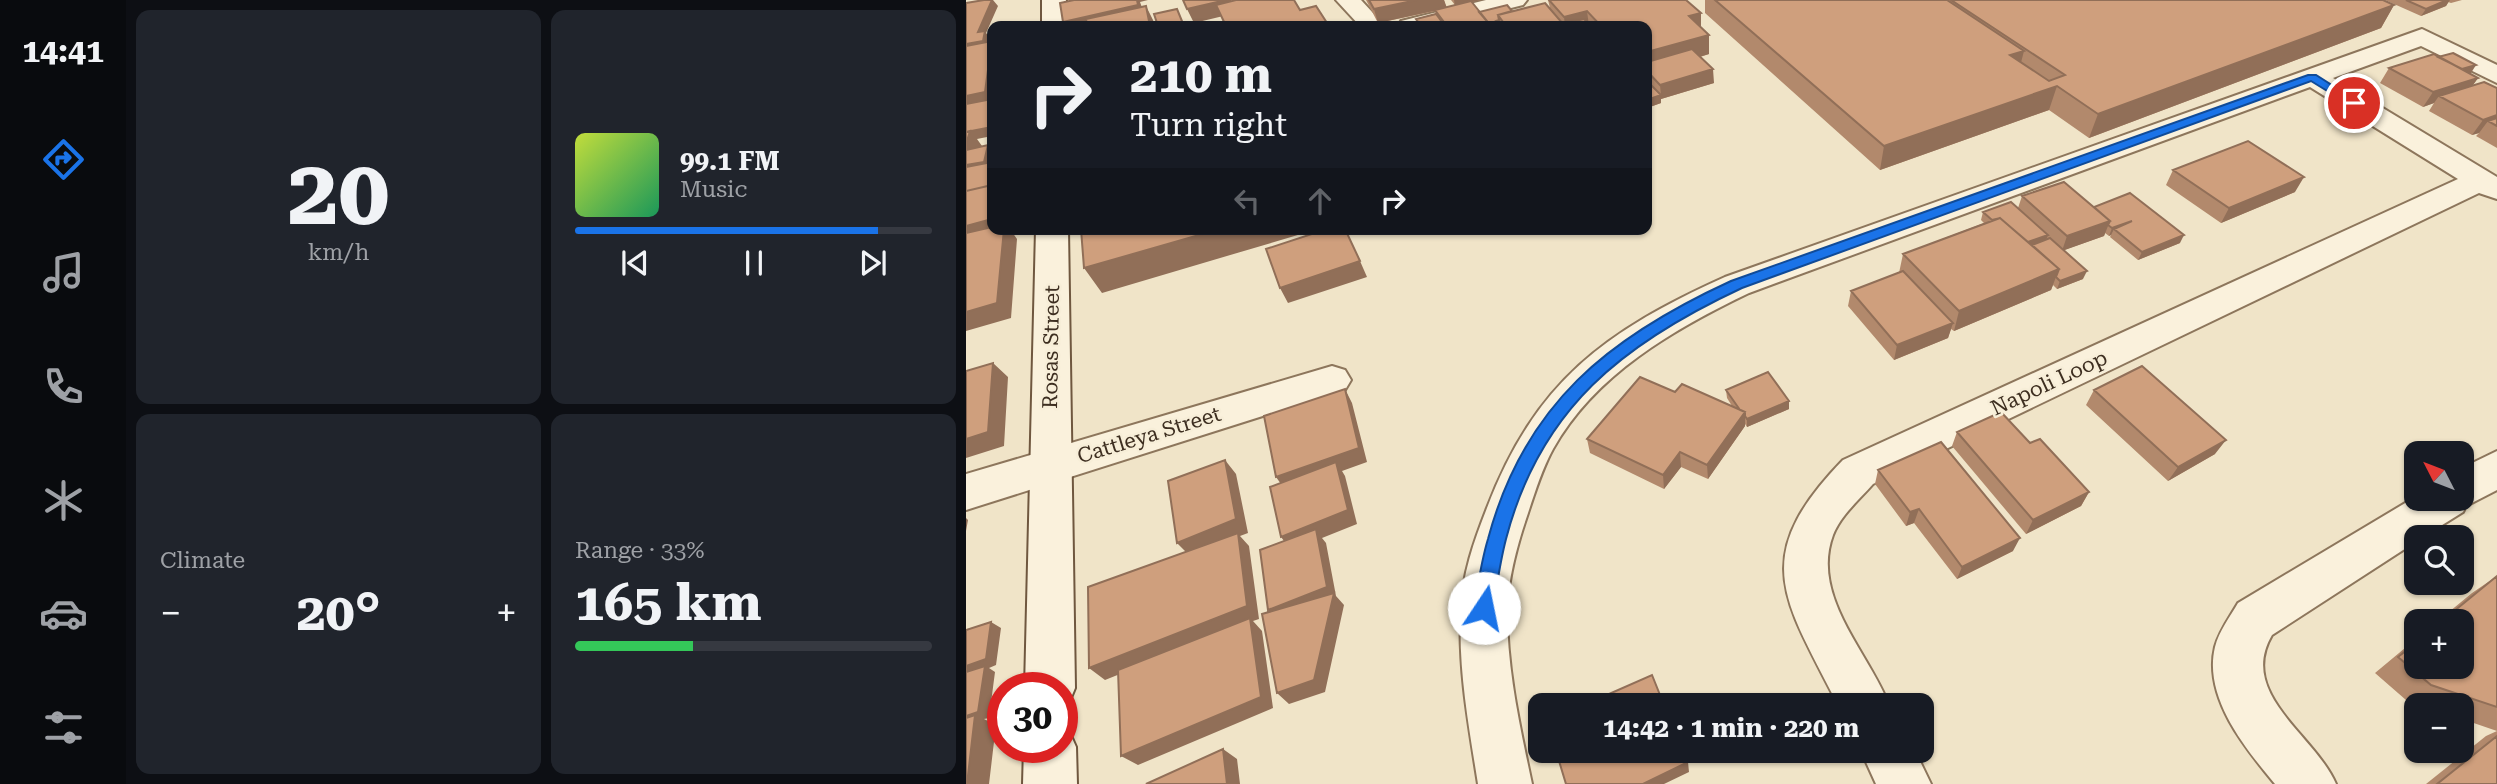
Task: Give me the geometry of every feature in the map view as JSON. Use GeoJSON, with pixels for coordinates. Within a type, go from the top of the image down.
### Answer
{"type":"FeatureCollection","features":[{"type":"Feature","properties":{"kind":"street"},"geometry":{"type":"LineString","coordinates":[[1054,0],[1054,21]]}},
{"type":"Feature","properties":{"kind":"street"},"geometry":{"type":"LineString","coordinates":[[1348,0],[1368,21]]}},
{"type":"Feature","properties":{"kind":"street"},"geometry":{"type":"LineString","coordinates":[[1430,21],[1515,0]]}},
{"type":"Feature","properties":{"kind":"street"},"geometry":{"type":"LineString","coordinates":[[1504,784],[1486,686],[1484,608],[1497,539],[1519,477],[1549,422],[1586,380],[1635,339],[1685,309],[1737,285],[2422,37],[2497,75]]}},
{"type":"Feature","properties":{"kind":"street"},"geometry":{"type":"LineString","coordinates":[[2312,77],[2489,185]]}},
{"type":"Feature","properties":{"kind":"street","name":"Napoli Loop"},"geometry":{"type":"LineString","coordinates":[[1858,693],[1808,597],[1804,564],[1812,527],[1831,497],[1858,472],[2489,185]]}},
{"type":"Feature","properties":{"kind":"street","name":"Rosas Street"},"geometry":{"type":"LineString","coordinates":[[1050,672],[1052,235]]}},
{"type":"Feature","properties":{"kind":"street","name":"Cattleya Street"},"geometry":{"type":"LineString","coordinates":[[966,492],[1332,380]]}},
{"type":"Feature","properties":{"kind":"street"},"geometry":{"type":"LineString","coordinates":[[2474,482],[2497,468]]}},
{"type":"Feature","properties":{"kind":"street"},"geometry":{"type":"LineString","coordinates":[[2309,784],[2261,724],[2243,695],[2236,669],[2239,645],[2255,619],[2429,511]]}},
{"type":"Feature","properties":{"kind":"street"},"geometry":{"type":"LineString","coordinates":[[1050,763],[1050,784]]}},
{"type":"Feature","properties":{"kind":"street"},"geometry":{"type":"LineString","coordinates":[[1893,763],[1904,784]]}},
{"type":"Feature","properties":{"kind":"building"},"geometry":{"type":"Polygon","coordinates":[[[992,0],[978,32],[985,31],[983,41],[966,44],[966,3],[992,0]]]}},
{"type":"Feature","properties":{"kind":"building"},"geometry":{"type":"Polygon","coordinates":[[[1074,0],[1137,0],[1138,5],[1063,21],[1060,3],[1074,0]]]}},
{"type":"Feature","properties":{"kind":"building"},"geometry":{"type":"Polygon","coordinates":[[[1183,0],[1226,0],[1187,9],[1183,0]]]}},
{"type":"Feature","properties":{"kind":"building"},"geometry":{"type":"Polygon","coordinates":[[[1236,0],[1294,0],[1300,10],[1316,6],[1326,21],[1224,21],[1216,5],[1236,0]]]}},
{"type":"Feature","properties":{"kind":"building"},"geometry":{"type":"Polygon","coordinates":[[[1369,0],[1417,0],[1374,9],[1369,0]]]}},
{"type":"Feature","properties":{"kind":"building"},"geometry":{"type":"Polygon","coordinates":[[[1549,0],[1686,0],[1701,13],[1689,16],[1709,35],[1652,51],[1652,21],[1596,21],[1587,11],[1564,17],[1549,0]]]}},
{"type":"Feature","properties":{"kind":"building"},"geometry":{"type":"Polygon","coordinates":[[[1715,0],[1947,0],[2024,51],[2010,55],[2049,81],[2065,75],[1951,0],[2383,0],[2394,5],[2098,114],[2057,86],[1884,146],[1715,0]]]}},
{"type":"Feature","properties":{"kind":"building"},"geometry":{"type":"Polygon","coordinates":[[[2406,0],[2447,0],[2426,9],[2406,0]]]}},
{"type":"Feature","properties":{"kind":"building"},"geometry":{"type":"Polygon","coordinates":[[[1471,1],[1487,21],[1443,21],[1435,10],[1471,1]]]}},
{"type":"Feature","properties":{"kind":"building"},"geometry":{"type":"Polygon","coordinates":[[[1545,3],[1560,21],[1502,21],[1498,15],[1545,3]]]}},
{"type":"Feature","properties":{"kind":"building"},"geometry":{"type":"Polygon","coordinates":[[[1507,5],[1512,11],[1498,15],[1499,20],[1496,21],[1487,21],[1479,12],[1507,5]]]}},
{"type":"Feature","properties":{"kind":"building"},"geometry":{"type":"Polygon","coordinates":[[[1146,6],[1149,21],[1086,21],[1146,6]]]}},
{"type":"Feature","properties":{"kind":"building"},"geometry":{"type":"Polygon","coordinates":[[[1177,9],[1182,21],[1156,21],[1154,14],[1177,9]]]}},
{"type":"Feature","properties":{"kind":"building"},"geometry":{"type":"Polygon","coordinates":[[[1436,14],[1441,21],[1417,21],[1416,19],[1436,14]]]}},
{"type":"Feature","properties":{"kind":"building"},"geometry":{"type":"Polygon","coordinates":[[[987,42],[985,92],[966,96],[966,46],[987,42]]]}},
{"type":"Feature","properties":{"kind":"building"},"geometry":{"type":"Polygon","coordinates":[[[1692,49],[1713,69],[1660,85],[1652,76],[1652,61],[1692,49]]]}},
{"type":"Feature","properties":{"kind":"building"},"geometry":{"type":"Polygon","coordinates":[[[2453,53],[2476,65],[2462,69],[2438,57],[2453,53]]]}},
{"type":"Feature","properties":{"kind":"building"},"geometry":{"type":"Polygon","coordinates":[[[2434,54],[2478,78],[2433,92],[2389,68],[2434,54]]]}},
{"type":"Feature","properties":{"kind":"building"},"geometry":{"type":"Polygon","coordinates":[[[2484,82],[2497,88],[2497,115],[2483,120],[2439,96],[2484,82]]]}},
{"type":"Feature","properties":{"kind":"building"},"geometry":{"type":"Polygon","coordinates":[[[1652,86],[1661,95],[1652,98],[1652,86]]]}},
{"type":"Feature","properties":{"kind":"building"},"geometry":{"type":"Polygon","coordinates":[[[987,100],[987,128],[966,132],[966,104],[987,100]]]}},
{"type":"Feature","properties":{"kind":"building"},"geometry":{"type":"Polygon","coordinates":[[[2497,118],[2497,126],[2488,121],[2497,118]]]}},
{"type":"Feature","properties":{"kind":"building"},"geometry":{"type":"Polygon","coordinates":[[[2248,141],[2304,177],[2229,208],[2173,170],[2248,141]]]}},
{"type":"Feature","properties":{"kind":"building"},"geometry":{"type":"Polygon","coordinates":[[[987,145],[984,162],[966,165],[966,150],[987,145]]]}},
{"type":"Feature","properties":{"kind":"building"},"geometry":{"type":"Polygon","coordinates":[[[987,163],[987,186],[966,191],[966,167],[987,163]]]}},
{"type":"Feature","properties":{"kind":"building"},"geometry":{"type":"Polygon","coordinates":[[[2064,182],[2110,221],[2067,236],[2022,196],[2064,182]]]}},
{"type":"Feature","properties":{"kind":"building"},"geometry":{"type":"Polygon","coordinates":[[[987,186],[987,220],[966,226],[966,191],[987,186]]]}},
{"type":"Feature","properties":{"kind":"building"},"geometry":{"type":"Polygon","coordinates":[[[2130,193],[2184,235],[2142,252],[2114,229],[2132,221],[2112,228],[2108,225],[2110,221],[2094,207],[2130,193]]]}},
{"type":"Feature","properties":{"kind":"building"},"geometry":{"type":"Polygon","coordinates":[[[2011,202],[2048,235],[2028,242],[2000,218],[1992,220],[1983,212],[2011,202]]]}},
{"type":"Feature","properties":{"kind":"building"},"geometry":{"type":"Polygon","coordinates":[[[2000,218],[2059,269],[1959,311],[1903,254],[2000,218]]]}},
{"type":"Feature","properties":{"kind":"building"},"geometry":{"type":"Polygon","coordinates":[[[987,228],[987,235],[1003,235],[997,303],[966,312],[966,233],[987,228]]]}},
{"type":"Feature","properties":{"kind":"building"},"geometry":{"type":"Polygon","coordinates":[[[1081,235],[1199,235],[1084,268],[1081,235]]]}},
{"type":"Feature","properties":{"kind":"building"},"geometry":{"type":"Polygon","coordinates":[[[1309,235],[1348,235],[1360,261],[1280,288],[1266,249],[1309,235]]]}},
{"type":"Feature","properties":{"kind":"building"},"geometry":{"type":"Polygon","coordinates":[[[2050,238],[2087,271],[2060,281],[2056,277],[2059,269],[2032,245],[2050,238]]]}},
{"type":"Feature","properties":{"kind":"building"},"geometry":{"type":"Polygon","coordinates":[[[1903,271],[1953,323],[1897,345],[1851,291],[1903,271]]]}},
{"type":"Feature","properties":{"kind":"building"},"geometry":{"type":"Polygon","coordinates":[[[993,363],[988,432],[966,439],[966,371],[993,363]]]}},
{"type":"Feature","properties":{"kind":"building"},"geometry":{"type":"Polygon","coordinates":[[[2142,366],[2226,440],[2178,467],[2094,390],[2142,366]]]}},
{"type":"Feature","properties":{"kind":"building"},"geometry":{"type":"Polygon","coordinates":[[[1768,372],[1789,401],[1747,419],[1745,412],[1740,410],[1726,390],[1768,372]]]}},
{"type":"Feature","properties":{"kind":"building"},"geometry":{"type":"Polygon","coordinates":[[[1640,377],[1675,392],[1682,384],[1745,412],[1707,465],[1680,452],[1663,475],[1587,439],[1640,377]]]}},
{"type":"Feature","properties":{"kind":"building"},"geometry":{"type":"Polygon","coordinates":[[[1345,389],[1359,448],[1276,477],[1264,416],[1345,389]]]}},
{"type":"Feature","properties":{"kind":"building"},"geometry":{"type":"Polygon","coordinates":[[[2001,412],[2030,443],[2040,439],[2089,492],[2033,520],[1957,432],[2001,412]]]}},
{"type":"Feature","properties":{"kind":"building"},"geometry":{"type":"Polygon","coordinates":[[[1941,442],[2020,538],[1962,567],[1919,509],[1910,512],[1878,470],[1941,442]]]}},
{"type":"Feature","properties":{"kind":"building"},"geometry":{"type":"Polygon","coordinates":[[[1225,460],[1236,519],[1177,543],[1168,481],[1225,460]]]}},
{"type":"Feature","properties":{"kind":"building"},"geometry":{"type":"Polygon","coordinates":[[[1336,462],[1348,510],[1281,537],[1270,487],[1336,462]]]}},
{"type":"Feature","properties":{"kind":"building"},"geometry":{"type":"Polygon","coordinates":[[[1316,529],[1327,587],[1268,610],[1260,550],[1316,529]]]}},
{"type":"Feature","properties":{"kind":"building"},"geometry":{"type":"Polygon","coordinates":[[[1238,533],[1247,606],[1089,668],[1088,587],[1238,533]]]}},
{"type":"Feature","properties":{"kind":"building"},"geometry":{"type":"Polygon","coordinates":[[[2497,576],[2497,707],[2474,699],[2474,693],[2455,693],[2431,685],[2424,679],[2474,679],[2474,609],[2457,609],[2497,576]]]}},
{"type":"Feature","properties":{"kind":"building"},"geometry":{"type":"Polygon","coordinates":[[[1334,593],[1314,680],[1277,693],[1262,614],[1334,593]]]}},
{"type":"Feature","properties":{"kind":"building"},"geometry":{"type":"Polygon","coordinates":[[[1250,618],[1261,697],[1121,756],[1118,670],[1250,618]]]}},
{"type":"Feature","properties":{"kind":"building"},"geometry":{"type":"Polygon","coordinates":[[[991,622],[986,659],[966,666],[966,630],[991,622]]]}},
{"type":"Feature","properties":{"kind":"building"},"geometry":{"type":"Polygon","coordinates":[[[985,666],[978,712],[966,716],[966,672],[985,666]]]}},
{"type":"Feature","properties":{"kind":"building"},"geometry":{"type":"Polygon","coordinates":[[[1652,675],[1659,693],[1611,693],[1652,675]]]}},
{"type":"Feature","properties":{"kind":"building"},"geometry":{"type":"Polygon","coordinates":[[[975,715],[967,784],[966,784],[966,718],[975,715]]]}},
{"type":"Feature","properties":{"kind":"building"},"geometry":{"type":"Polygon","coordinates":[[[2497,736],[2497,784],[2437,784],[2463,763],[2474,763],[2474,754],[2497,736]]]}},
{"type":"Feature","properties":{"kind":"building"},"geometry":{"type":"Polygon","coordinates":[[[1223,749],[1227,784],[1146,784],[1223,749]]]}},
{"type":"Feature","properties":{"kind":"building"},"geometry":{"type":"Polygon","coordinates":[[[1560,763],[1686,763],[1643,784],[1566,784],[1560,763]]]}},
{"type":"Feature","properties":{"kind":"route"},"geometry":{"type":"LineString","coordinates":[[1484,608],[1497,539],[1519,477],[1549,422],[1586,380],[1635,339],[1685,309],[1737,285],[2312,77],[2354,103]]}}]}
